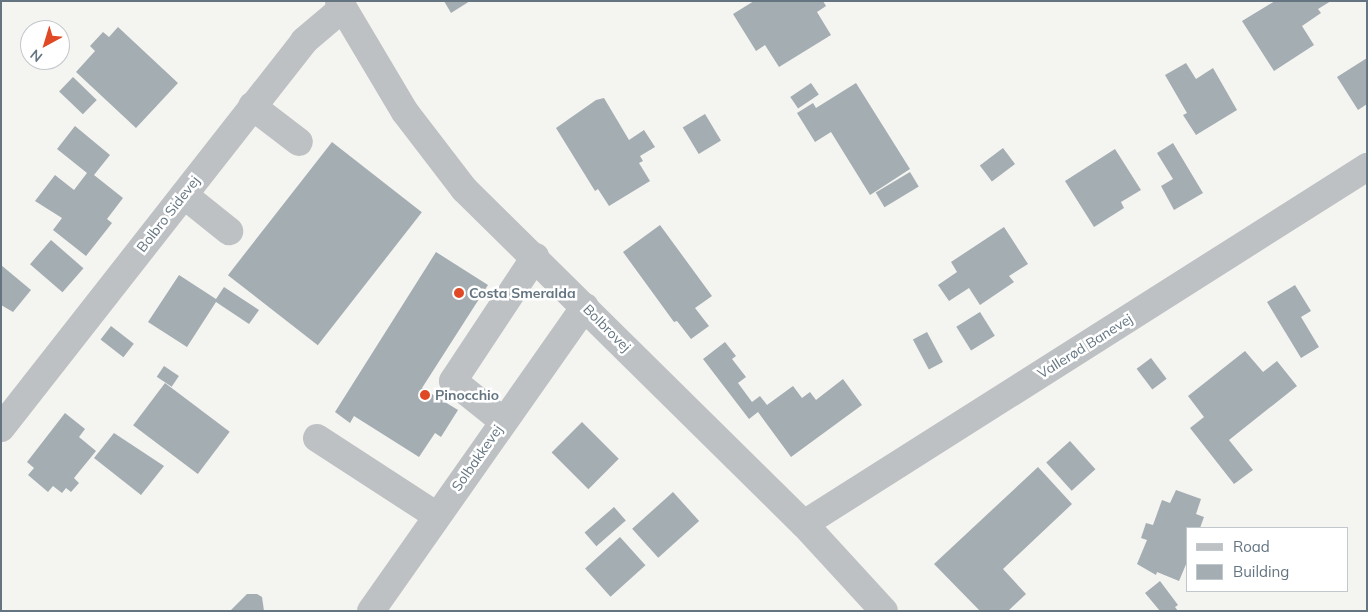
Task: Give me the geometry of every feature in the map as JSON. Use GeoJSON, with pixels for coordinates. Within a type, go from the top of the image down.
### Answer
{"type":"FeatureCollection","features":[{"type":"Feature","properties":{"kind":"street","name":"Bolbro Sidevej"},"geometry":{"type":"LineString","coordinates":[[1,428],[304,41],[341,5]]}},
{"type":"Feature","properties":{"kind":"street","name":"Bolbrovej"},"geometry":{"type":"LineString","coordinates":[[341,5],[405,112],[464,188],[804,524],[884,611]]}},
{"type":"Feature","properties":{"kind":"street"},"geometry":{"type":"LineString","coordinates":[[252,106],[299,142]]}},
{"type":"Feature","properties":{"kind":"street","name":"Vallerød Banevej"},"geometry":{"type":"LineString","coordinates":[[804,524],[1367,167]]}},
{"type":"Feature","properties":{"kind":"street"},"geometry":{"type":"LineString","coordinates":[[184,194],[229,231]]}},
{"type":"Feature","properties":{"kind":"street"},"geometry":{"type":"LineString","coordinates":[[503,421],[453,381],[534,257]]}},
{"type":"Feature","properties":{"kind":"street","name":"Solbakkevej"},"geometry":{"type":"LineString","coordinates":[[371,611],[503,421],[586,307]]}},
{"type":"Feature","properties":{"kind":"street"},"geometry":{"type":"LineString","coordinates":[[317,438],[437,516]]}},
{"type":"Feature","properties":{"kind":"building"},"geometry":{"type":"Polygon","coordinates":[[[444,1],[470,1],[451,13],[444,1]]]}},
{"type":"Feature","properties":{"kind":"building"},"geometry":{"type":"Polygon","coordinates":[[[754,1],[823,1],[826,6],[817,12],[831,35],[779,67],[765,45],[756,51],[733,14],[754,1]]]}},
{"type":"Feature","properties":{"kind":"building"},"geometry":{"type":"Polygon","coordinates":[[[1275,1],[1331,1],[1318,9],[1321,13],[1302,26],[1314,45],[1274,71],[1242,21],[1275,1]]]}},
{"type":"Feature","properties":{"kind":"building"},"geometry":{"type":"Polygon","coordinates":[[[118,27],[178,83],[136,128],[76,72],[95,51],[90,46],[103,32],[109,37],[118,27]]]}},
{"type":"Feature","properties":{"kind":"building"},"geometry":{"type":"Polygon","coordinates":[[[1367,58],[1367,104],[1358,110],[1337,77],[1367,58]]]}},
{"type":"Feature","properties":{"kind":"building"},"geometry":{"type":"Polygon","coordinates":[[[1186,63],[1196,79],[1213,68],[1237,110],[1196,135],[1183,115],[1187,113],[1165,75],[1186,63]]]}},
{"type":"Feature","properties":{"kind":"building"},"geometry":{"type":"Polygon","coordinates":[[[73,77],[97,100],[83,114],[59,91],[73,77]]]}},
{"type":"Feature","properties":{"kind":"building"},"geometry":{"type":"Polygon","coordinates":[[[811,83],[819,95],[798,109],[790,97],[811,83]]]}},
{"type":"Feature","properties":{"kind":"building"},"geometry":{"type":"Polygon","coordinates":[[[856,83],[910,169],[870,195],[831,132],[815,142],[797,113],[813,103],[816,108],[856,83]]]}},
{"type":"Feature","properties":{"kind":"building"},"geometry":{"type":"Polygon","coordinates":[[[604,98],[629,140],[644,130],[655,147],[640,156],[643,161],[639,163],[650,181],[609,206],[598,189],[595,191],[556,128],[596,100],[604,98]]]}},
{"type":"Feature","properties":{"kind":"building"},"geometry":{"type":"Polygon","coordinates":[[[705,114],[721,141],[699,154],[683,127],[705,114]]]}},
{"type":"Feature","properties":{"kind":"building"},"geometry":{"type":"Polygon","coordinates":[[[75,126],[110,155],[94,175],[123,198],[107,219],[112,223],[86,256],[53,230],[62,218],[35,201],[55,175],[74,190],[87,173],[57,149],[75,126]]]}},
{"type":"Feature","properties":{"kind":"building"},"geometry":{"type":"Polygon","coordinates":[[[332,142],[422,212],[318,345],[228,275],[332,142]]]}},
{"type":"Feature","properties":{"kind":"building"},"geometry":{"type":"Polygon","coordinates":[[[1173,143],[1203,193],[1174,210],[1161,186],[1173,179],[1157,153],[1173,143]]]}},
{"type":"Feature","properties":{"kind":"building"},"geometry":{"type":"Polygon","coordinates":[[[1003,148],[1015,164],[992,181],[980,165],[1003,148]]]}},
{"type":"Feature","properties":{"kind":"building"},"geometry":{"type":"Polygon","coordinates":[[[1115,149],[1141,190],[1121,202],[1124,208],[1094,227],[1065,181],[1115,149]]]}},
{"type":"Feature","properties":{"kind":"building"},"geometry":{"type":"Polygon","coordinates":[[[910,172],[919,187],[884,207],[876,193],[910,172]]]}},
{"type":"Feature","properties":{"kind":"building"},"geometry":{"type":"Polygon","coordinates":[[[660,225],[712,296],[695,308],[709,326],[691,339],[677,321],[674,322],[623,252],[660,225]]]}},
{"type":"Feature","properties":{"kind":"building"},"geometry":{"type":"Polygon","coordinates":[[[1004,227],[1028,264],[1009,276],[1014,282],[980,305],[969,288],[949,301],[938,285],[957,272],[951,262],[1004,227]]]}},
{"type":"Feature","properties":{"kind":"building"},"geometry":{"type":"Polygon","coordinates":[[[51,240],[83,268],[62,292],[30,264],[51,240]]]}},
{"type":"Feature","properties":{"kind":"building"},"geometry":{"type":"Polygon","coordinates":[[[436,252],[488,285],[422,388],[458,410],[441,437],[435,433],[419,457],[354,416],[350,423],[335,412],[436,252]]]}},
{"type":"Feature","properties":{"kind":"building"},"geometry":{"type":"Polygon","coordinates":[[[1,265],[31,290],[13,312],[1,305],[1,265]]]}},
{"type":"Feature","properties":{"kind":"building"},"geometry":{"type":"Polygon","coordinates":[[[179,275],[216,299],[224,287],[259,310],[249,324],[216,302],[187,347],[148,322],[179,275]]]}},
{"type":"Feature","properties":{"kind":"building"},"geometry":{"type":"Polygon","coordinates":[[[1295,285],[1311,311],[1301,317],[1319,347],[1301,358],[1267,302],[1295,285]]]}},
{"type":"Feature","properties":{"kind":"building"},"geometry":{"type":"Polygon","coordinates":[[[980,312],[995,336],[971,351],[956,327],[980,312]]]}},
{"type":"Feature","properties":{"kind":"building"},"geometry":{"type":"Polygon","coordinates":[[[111,326],[134,344],[123,357],[101,339],[111,326]]]}},
{"type":"Feature","properties":{"kind":"building"},"geometry":{"type":"Polygon","coordinates":[[[927,332],[943,362],[929,370],[913,340],[927,332]]]}},
{"type":"Feature","properties":{"kind":"building"},"geometry":{"type":"Polygon","coordinates":[[[725,342],[736,356],[732,359],[746,377],[738,383],[752,402],[760,396],[767,405],[793,386],[802,398],[810,392],[816,400],[843,379],[862,405],[791,457],[758,412],[749,419],[703,359],[725,342]]]}},
{"type":"Feature","properties":{"kind":"building"},"geometry":{"type":"Polygon","coordinates":[[[1245,351],[1263,372],[1277,361],[1297,386],[1229,440],[1253,470],[1234,484],[1190,428],[1204,417],[1188,396],[1245,351]]]}},
{"type":"Feature","properties":{"kind":"building"},"geometry":{"type":"Polygon","coordinates":[[[1151,358],[1167,379],[1152,390],[1137,369],[1151,358]]]}},
{"type":"Feature","properties":{"kind":"building"},"geometry":{"type":"Polygon","coordinates":[[[164,366],[179,376],[172,387],[157,377],[164,366]]]}},
{"type":"Feature","properties":{"kind":"building"},"geometry":{"type":"Polygon","coordinates":[[[165,383],[230,432],[198,474],[133,425],[165,383]]]}},
{"type":"Feature","properties":{"kind":"building"},"geometry":{"type":"Polygon","coordinates":[[[65,413],[85,429],[79,437],[96,451],[74,478],[79,483],[71,492],[66,488],[62,493],[53,486],[48,492],[28,475],[34,468],[27,462],[65,413]]]}},
{"type":"Feature","properties":{"kind":"building"},"geometry":{"type":"Polygon","coordinates":[[[582,422],[619,459],[588,489],[552,452],[582,422]]]}},
{"type":"Feature","properties":{"kind":"building"},"geometry":{"type":"Polygon","coordinates":[[[114,433],[164,466],[141,495],[94,458],[114,433]]]}},
{"type":"Feature","properties":{"kind":"building"},"geometry":{"type":"Polygon","coordinates":[[[1070,441],[1095,469],[1072,491],[1046,462],[1070,441]]]}},
{"type":"Feature","properties":{"kind":"building"},"geometry":{"type":"Polygon","coordinates":[[[1038,467],[1072,504],[1003,569],[1026,594],[1008,611],[980,611],[934,564],[1038,467]]]}},
{"type":"Feature","properties":{"kind":"building"},"geometry":{"type":"Polygon","coordinates":[[[1176,490],[1201,499],[1196,514],[1204,517],[1200,527],[1186,527],[1186,564],[1179,581],[1157,572],[1156,575],[1137,564],[1147,540],[1141,538],[1146,523],[1153,525],[1162,500],[1170,503],[1176,490]]]}},
{"type":"Feature","properties":{"kind":"building"},"geometry":{"type":"Polygon","coordinates":[[[673,492],[699,521],[658,558],[632,529],[673,492]]]}},
{"type":"Feature","properties":{"kind":"building"},"geometry":{"type":"Polygon","coordinates":[[[614,507],[626,521],[596,546],[585,533],[614,507]]]}},
{"type":"Feature","properties":{"kind":"building"},"geometry":{"type":"Polygon","coordinates":[[[620,537],[645,565],[610,597],[585,568],[620,537]]]}},
{"type":"Feature","properties":{"kind":"building"},"geometry":{"type":"Polygon","coordinates":[[[1160,581],[1178,605],[1175,607],[1178,611],[1160,611],[1145,593],[1160,581]]]}},
{"type":"Feature","properties":{"kind":"building"},"geometry":{"type":"Polygon","coordinates":[[[247,594],[257,594],[262,597],[264,611],[230,611],[247,594]]]}},
{"type":"Feature","properties":{"kind":"place","name":"Costa Smeralda"},"geometry":{"type":"Point","coordinates":[459,293]}},
{"type":"Feature","properties":{"kind":"place","name":"Pinocchio"},"geometry":{"type":"Point","coordinates":[425,395]}}]}
